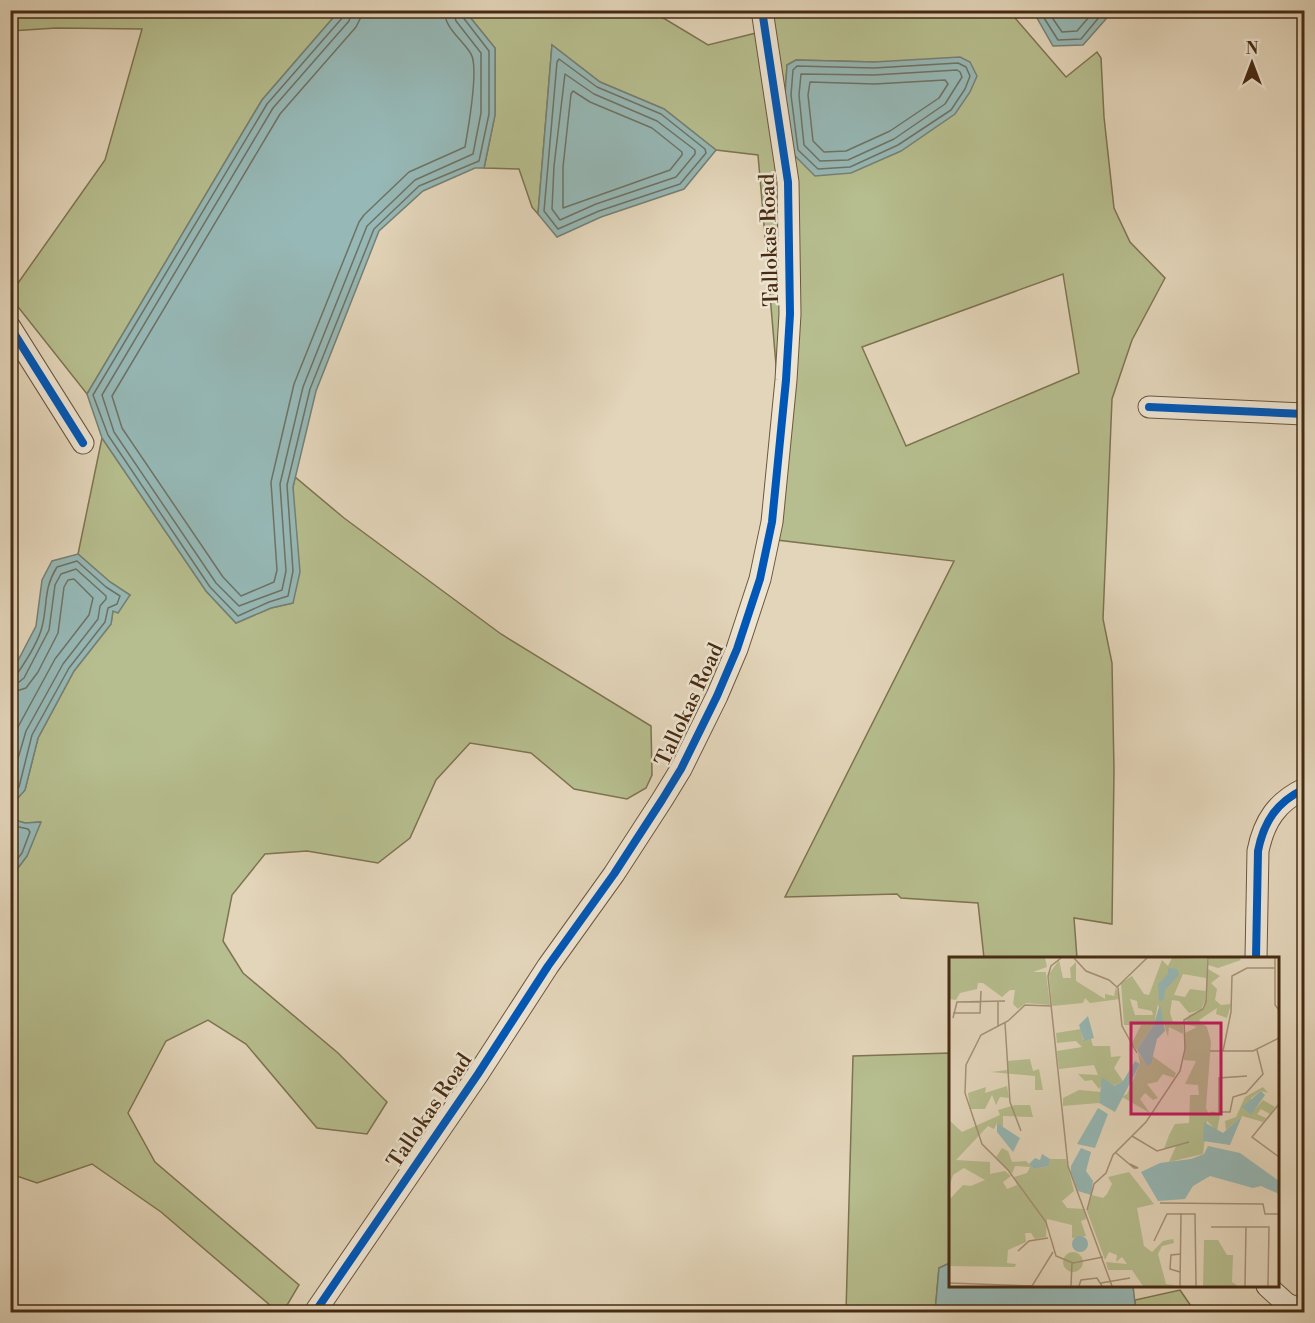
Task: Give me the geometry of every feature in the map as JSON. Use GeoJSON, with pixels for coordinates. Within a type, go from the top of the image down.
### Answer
{"type":"FeatureCollection","features":[{"type":"Feature","properties":{"kind":"street","name":"Tallokas Road"},"geometry":{"type":"LineString","coordinates":[[315,1312],[657,808],[681,769],[737,649],[760,579],[772,522],[790,314],[788,182],[762,10]]}},
{"type":"Feature","properties":{"kind":"street"},"geometry":{"type":"LineString","coordinates":[[10,327],[83,443]]}},
{"type":"Feature","properties":{"kind":"street"},"geometry":{"type":"LineString","coordinates":[[1149,407],[1305,414]]}},
{"type":"Feature","properties":{"kind":"street"},"geometry":{"type":"LineString","coordinates":[[1256,957],[1258,851],[1261,834],[1278,805],[1305,789]]}},
{"type":"Feature","properties":{"kind":"street"},"geometry":{"type":"LineString","coordinates":[[1268,1287],[1287,1304],[1305,1311]]}},
{"type":"Feature","properties":{"kind":"green space"},"geometry":{"type":"Polygon","coordinates":[[[770,10],[1009,11],[1066,77],[1097,52],[1101,58],[1104,117],[1114,208],[1130,242],[1165,278],[1132,340],[1112,399],[1103,619],[1112,663],[1114,770],[1112,924],[1074,918],[1077,957],[984,957],[978,903],[901,898],[897,894],[785,897],[954,561],[777,540],[792,153],[874,62],[796,60],[787,65],[785,95],[770,10]],[[1063,274],[862,347],[906,446],[1079,373],[1063,274]]]}},
{"type":"Feature","properties":{"kind":"green space"},"geometry":{"type":"Polygon","coordinates":[[[11,11],[339,11],[262,100],[87,394],[11,298],[11,293],[105,160],[142,29],[56,28],[11,31],[11,11]]]}},
{"type":"Feature","properties":{"kind":"green space"},"geometry":{"type":"Polygon","coordinates":[[[465,11],[646,11],[665,19],[708,45],[756,33],[780,183],[782,314],[776,405],[776,365],[758,155],[716,150],[664,109],[600,82],[552,45],[538,214],[532,207],[519,169],[484,168],[495,115],[495,48],[465,11]]]}},
{"type":"Feature","properties":{"kind":"green space"},"geometry":{"type":"Polygon","coordinates":[[[102,438],[206,591],[236,623],[271,608],[293,603],[293,487],[295,477],[344,518],[501,634],[651,726],[652,775],[646,788],[627,799],[574,789],[531,753],[470,743],[436,780],[410,838],[378,863],[307,851],[265,854],[232,895],[223,941],[243,973],[338,1053],[387,1102],[367,1134],[317,1128],[246,1044],[208,1020],[166,1041],[128,1113],[155,1162],[299,1285],[283,1312],[278,1312],[161,1212],[92,1164],[37,1183],[11,1174],[11,877],[27,856],[40,822],[25,823],[11,819],[10,806],[25,790],[38,738],[74,671],[111,624],[113,610],[130,595],[110,582],[78,554],[102,438]]]}},
{"type":"Feature","properties":{"kind":"green space"},"geometry":{"type":"Polygon","coordinates":[[[949,1053],[949,1263],[939,1268],[935,1312],[846,1312],[853,1056],[949,1053]]]}},
{"type":"Feature","properties":{"kind":"green space"},"geometry":{"type":"Polygon","coordinates":[[[1180,1290],[1193,1309],[1204,1312],[1136,1312],[1135,1300],[1180,1290]]]}},
{"type":"Feature","properties":{"kind":"water"},"geometry":{"type":"Polygon","coordinates":[[[339,11],[465,11],[495,48],[495,115],[484,168],[475,168],[423,191],[379,231],[316,391],[293,487],[300,572],[293,603],[271,608],[236,623],[206,591],[102,438],[87,394],[262,100],[339,11]]]}},
{"type":"Feature","properties":{"kind":"water"},"geometry":{"type":"Polygon","coordinates":[[[1033,11],[1113,11],[1083,45],[1053,46],[1033,11]]]}},
{"type":"Feature","properties":{"kind":"water"},"geometry":{"type":"Polygon","coordinates":[[[552,45],[600,82],[664,109],[716,150],[684,189],[601,217],[557,237],[538,214],[552,45]]]}},
{"type":"Feature","properties":{"kind":"water"},"geometry":{"type":"Polygon","coordinates":[[[960,57],[970,62],[977,76],[970,92],[955,114],[901,151],[851,173],[815,176],[792,153],[785,95],[787,65],[796,60],[874,62],[960,57]]]}},
{"type":"Feature","properties":{"kind":"water"},"geometry":{"type":"Polygon","coordinates":[[[78,554],[110,582],[130,595],[118,613],[113,611],[111,624],[74,671],[38,738],[25,790],[11,806],[11,674],[36,626],[42,580],[52,561],[78,554]]]}},
{"type":"Feature","properties":{"kind":"water"},"geometry":{"type":"Polygon","coordinates":[[[10,815],[11,819],[25,823],[41,822],[27,856],[11,877],[10,815]]]}},
{"type":"Feature","properties":{"kind":"water"},"geometry":{"type":"Polygon","coordinates":[[[949,1263],[949,1287],[1133,1287],[1136,1312],[935,1312],[939,1268],[949,1263]]]}},
{"type":"Feature","properties":{"kind":"cycle path"},"geometry":{"type":"LineString","coordinates":[[315,1312],[662,800],[681,769],[737,649],[760,579],[772,522],[790,314],[788,182],[762,10]]}},
{"type":"Feature","properties":{"kind":"cycle path"},"geometry":{"type":"LineString","coordinates":[[10,327],[83,443]]}},
{"type":"Feature","properties":{"kind":"cycle path"},"geometry":{"type":"LineString","coordinates":[[1149,407],[1304,414]]}},
{"type":"Feature","properties":{"kind":"cycle path"},"geometry":{"type":"LineString","coordinates":[[1256,957],[1258,851],[1261,840],[1268,822],[1279,806],[1304,789]]}}]}
